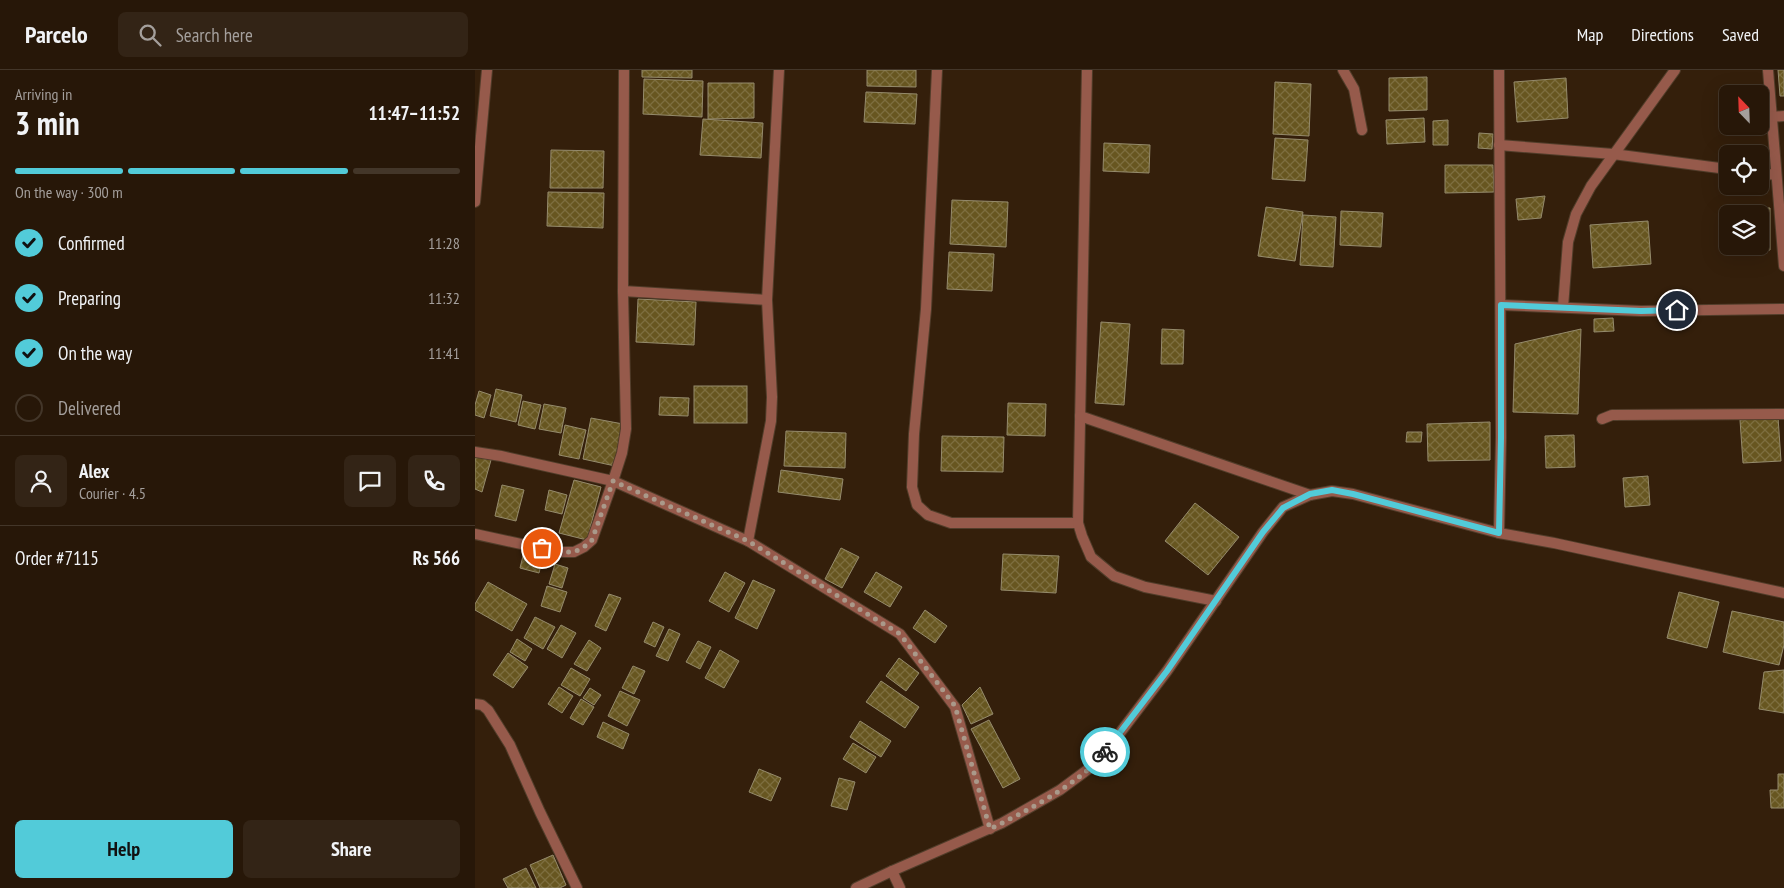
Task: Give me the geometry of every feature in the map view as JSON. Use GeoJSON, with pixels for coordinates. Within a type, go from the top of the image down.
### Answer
{"type":"FeatureCollection","features":[{"type":"Feature","properties":{"kind":"street"},"geometry":{"type":"LineString","coordinates":[[475,202],[487,70]]}},
{"type":"Feature","properties":{"kind":"street"},"geometry":{"type":"LineString","coordinates":[[475,534],[559,552],[574,552],[584,547],[592,540],[622,453],[626,429],[623,290],[624,70]]}},
{"type":"Feature","properties":{"kind":"street"},"geometry":{"type":"LineString","coordinates":[[748,541],[771,421],[772,396],[767,300],[779,70]]}},
{"type":"Feature","properties":{"kind":"street"},"geometry":{"type":"LineString","coordinates":[[937,70],[926,309],[914,434],[912,487],[917,505],[928,516],[951,523],[1078,523]]}},
{"type":"Feature","properties":{"kind":"street"},"geometry":{"type":"LineString","coordinates":[[1087,70],[1078,523],[1091,557],[1114,576],[1145,587],[1216,601]]}},
{"type":"Feature","properties":{"kind":"street"},"geometry":{"type":"LineString","coordinates":[[1343,70],[1354,89],[1362,130]]}},
{"type":"Feature","properties":{"kind":"street"},"geometry":{"type":"LineString","coordinates":[[1499,70],[1501,305],[1499,533]]}},
{"type":"Feature","properties":{"kind":"street"},"geometry":{"type":"LineString","coordinates":[[1563,308],[1568,242],[1575,214],[1613,154],[1675,70]]}},
{"type":"Feature","properties":{"kind":"street"},"geometry":{"type":"LineString","coordinates":[[1768,70],[1784,266]]}},
{"type":"Feature","properties":{"kind":"street"},"geometry":{"type":"LineString","coordinates":[[1771,117],[1784,116]]}},
{"type":"Feature","properties":{"kind":"street"},"geometry":{"type":"LineString","coordinates":[[1499,145],[1613,154],[1719,168]]}},
{"type":"Feature","properties":{"kind":"street"},"geometry":{"type":"LineString","coordinates":[[1769,175],[1776,176]]}},
{"type":"Feature","properties":{"kind":"street"},"geometry":{"type":"LineString","coordinates":[[623,290],[767,300]]}},
{"type":"Feature","properties":{"kind":"street"},"geometry":{"type":"LineString","coordinates":[[1501,305],[1641,311],[1784,309]]}},
{"type":"Feature","properties":{"kind":"street"},"geometry":{"type":"LineString","coordinates":[[1602,419],[1612,415],[1784,414]]}},
{"type":"Feature","properties":{"kind":"street"},"geometry":{"type":"LineString","coordinates":[[1080,416],[1310,494]]}},
{"type":"Feature","properties":{"kind":"street"},"geometry":{"type":"LineString","coordinates":[[475,452],[613,481],[748,541],[900,634],[955,706],[990,829]]}},
{"type":"Feature","properties":{"kind":"street"},"geometry":{"type":"LineString","coordinates":[[856,888],[892,870],[990,829],[1060,790],[1098,762],[1167,671],[1263,532],[1283,508],[1310,494],[1332,490],[1353,494],[1499,533],[1554,543],[1784,593]]}},
{"type":"Feature","properties":{"kind":"street"},"geometry":{"type":"LineString","coordinates":[[475,704],[482,705],[488,710],[510,745],[577,888]]}},
{"type":"Feature","properties":{"kind":"street"},"geometry":{"type":"LineString","coordinates":[[892,870],[901,888]]}},
{"type":"Feature","properties":{"kind":"building"},"geometry":{"type":"Polygon","coordinates":[[[642,70],[692,70],[692,78],[642,77],[642,70]]]}},
{"type":"Feature","properties":{"kind":"building"},"geometry":{"type":"Polygon","coordinates":[[[867,70],[916,70],[916,87],[867,86],[867,70]]]}},
{"type":"Feature","properties":{"kind":"building"},"geometry":{"type":"Polygon","coordinates":[[[1778,70],[1784,70],[1784,96],[1780,96],[1778,70]]]}},
{"type":"Feature","properties":{"kind":"building"},"geometry":{"type":"Polygon","coordinates":[[[1427,77],[1427,110],[1389,111],[1389,78],[1427,77]]]}},
{"type":"Feature","properties":{"kind":"building"},"geometry":{"type":"Polygon","coordinates":[[[1566,78],[1568,118],[1517,122],[1514,82],[1566,78]]]}},
{"type":"Feature","properties":{"kind":"building"},"geometry":{"type":"Polygon","coordinates":[[[644,79],[703,81],[702,117],[643,114],[644,79]]]}},
{"type":"Feature","properties":{"kind":"building"},"geometry":{"type":"Polygon","coordinates":[[[1275,82],[1311,84],[1309,136],[1273,134],[1275,82]]]}},
{"type":"Feature","properties":{"kind":"building"},"geometry":{"type":"Polygon","coordinates":[[[708,83],[754,83],[754,118],[708,119],[708,83]]]}},
{"type":"Feature","properties":{"kind":"building"},"geometry":{"type":"Polygon","coordinates":[[[866,92],[917,94],[915,124],[864,122],[866,92]]]}},
{"type":"Feature","properties":{"kind":"building"},"geometry":{"type":"Polygon","coordinates":[[[1424,118],[1425,142],[1387,144],[1386,120],[1424,118]]]}},
{"type":"Feature","properties":{"kind":"building"},"geometry":{"type":"Polygon","coordinates":[[[703,119],[763,123],[761,158],[700,155],[703,119]]]}},
{"type":"Feature","properties":{"kind":"building"},"geometry":{"type":"Polygon","coordinates":[[[1448,120],[1448,145],[1433,145],[1433,121],[1448,120]]]}},
{"type":"Feature","properties":{"kind":"building"},"geometry":{"type":"Polygon","coordinates":[[[1479,133],[1493,134],[1492,149],[1478,148],[1479,133]]]}},
{"type":"Feature","properties":{"kind":"building"},"geometry":{"type":"Polygon","coordinates":[[[1275,138],[1308,140],[1305,181],[1272,179],[1275,138]]]}},
{"type":"Feature","properties":{"kind":"building"},"geometry":{"type":"Polygon","coordinates":[[[1104,143],[1150,145],[1149,173],[1103,171],[1104,143]]]}},
{"type":"Feature","properties":{"kind":"building"},"geometry":{"type":"Polygon","coordinates":[[[551,150],[604,151],[603,188],[550,188],[551,150]]]}},
{"type":"Feature","properties":{"kind":"building"},"geometry":{"type":"Polygon","coordinates":[[[1445,165],[1493,165],[1494,192],[1445,193],[1445,165]]]}},
{"type":"Feature","properties":{"kind":"building"},"geometry":{"type":"Polygon","coordinates":[[[548,192],[604,193],[603,228],[547,226],[548,192]]]}},
{"type":"Feature","properties":{"kind":"building"},"geometry":{"type":"Polygon","coordinates":[[[1545,196],[1541,218],[1518,220],[1516,199],[1545,196]]]}},
{"type":"Feature","properties":{"kind":"building"},"geometry":{"type":"Polygon","coordinates":[[[952,200],[1008,202],[1006,247],[950,244],[952,200]]]}},
{"type":"Feature","properties":{"kind":"building"},"geometry":{"type":"Polygon","coordinates":[[[1266,207],[1303,212],[1295,261],[1258,256],[1266,207]]]}},
{"type":"Feature","properties":{"kind":"building"},"geometry":{"type":"Polygon","coordinates":[[[1769,208],[1770,208],[1769,250],[1769,208]]]}},
{"type":"Feature","properties":{"kind":"building"},"geometry":{"type":"Polygon","coordinates":[[[1341,211],[1383,213],[1381,247],[1340,245],[1341,211]]]}},
{"type":"Feature","properties":{"kind":"building"},"geometry":{"type":"Polygon","coordinates":[[[1303,215],[1336,217],[1333,267],[1300,265],[1303,215]]]}},
{"type":"Feature","properties":{"kind":"building"},"geometry":{"type":"Polygon","coordinates":[[[1648,221],[1651,264],[1593,268],[1590,225],[1648,221]]]}},
{"type":"Feature","properties":{"kind":"building"},"geometry":{"type":"Polygon","coordinates":[[[949,252],[994,254],[992,291],[947,289],[949,252]]]}},
{"type":"Feature","properties":{"kind":"building"},"geometry":{"type":"Polygon","coordinates":[[[638,299],[696,302],[694,345],[636,342],[638,299]]]}},
{"type":"Feature","properties":{"kind":"building"},"geometry":{"type":"Polygon","coordinates":[[[1613,318],[1614,331],[1594,332],[1594,319],[1613,318]]]}},
{"type":"Feature","properties":{"kind":"building"},"geometry":{"type":"Polygon","coordinates":[[[1101,322],[1130,324],[1124,405],[1095,403],[1101,322]]]}},
{"type":"Feature","properties":{"kind":"building"},"geometry":{"type":"Polygon","coordinates":[[[1162,329],[1184,330],[1183,364],[1161,364],[1162,329]]]}},
{"type":"Feature","properties":{"kind":"building"},"geometry":{"type":"Polygon","coordinates":[[[1581,329],[1578,414],[1513,412],[1515,344],[1581,329]]]}},
{"type":"Feature","properties":{"kind":"building"},"geometry":{"type":"Polygon","coordinates":[[[694,386],[747,386],[747,423],[694,423],[694,386]]]}},
{"type":"Feature","properties":{"kind":"building"},"geometry":{"type":"Polygon","coordinates":[[[496,389],[522,395],[516,422],[490,416],[496,389]]]}},
{"type":"Feature","properties":{"kind":"building"},"geometry":{"type":"Polygon","coordinates":[[[479,391],[491,395],[484,418],[475,415],[475,405],[479,391]]]}},
{"type":"Feature","properties":{"kind":"building"},"geometry":{"type":"Polygon","coordinates":[[[660,397],[689,398],[688,416],[659,415],[660,397]]]}},
{"type":"Feature","properties":{"kind":"building"},"geometry":{"type":"Polygon","coordinates":[[[523,401],[541,405],[535,429],[518,425],[523,401]]]}},
{"type":"Feature","properties":{"kind":"building"},"geometry":{"type":"Polygon","coordinates":[[[1008,403],[1046,404],[1045,436],[1007,435],[1008,403]]]}},
{"type":"Feature","properties":{"kind":"building"},"geometry":{"type":"Polygon","coordinates":[[[544,404],[566,408],[561,433],[539,429],[544,404]]]}},
{"type":"Feature","properties":{"kind":"building"},"geometry":{"type":"Polygon","coordinates":[[[1778,417],[1781,461],[1743,463],[1740,420],[1778,417]]]}},
{"type":"Feature","properties":{"kind":"building"},"geometry":{"type":"Polygon","coordinates":[[[591,418],[623,424],[615,466],[583,459],[591,418]]]}},
{"type":"Feature","properties":{"kind":"building"},"geometry":{"type":"Polygon","coordinates":[[[1490,422],[1490,460],[1428,461],[1427,424],[1490,422]]]}},
{"type":"Feature","properties":{"kind":"building"},"geometry":{"type":"Polygon","coordinates":[[[565,425],[586,430],[579,459],[559,455],[565,425]]]}},
{"type":"Feature","properties":{"kind":"building"},"geometry":{"type":"Polygon","coordinates":[[[786,431],[846,433],[845,468],[784,466],[786,431]]]}},
{"type":"Feature","properties":{"kind":"building"},"geometry":{"type":"Polygon","coordinates":[[[1407,432],[1422,432],[1421,442],[1406,442],[1407,432]]]}},
{"type":"Feature","properties":{"kind":"building"},"geometry":{"type":"Polygon","coordinates":[[[1574,435],[1575,467],[1546,468],[1545,436],[1574,435]]]}},
{"type":"Feature","properties":{"kind":"building"},"geometry":{"type":"Polygon","coordinates":[[[942,436],[1004,437],[1003,472],[941,471],[942,436]]]}},
{"type":"Feature","properties":{"kind":"building"},"geometry":{"type":"Polygon","coordinates":[[[475,456],[491,460],[482,492],[475,489],[475,456]]]}},
{"type":"Feature","properties":{"kind":"building"},"geometry":{"type":"Polygon","coordinates":[[[781,470],[843,479],[840,500],[778,492],[781,470]]]}},
{"type":"Feature","properties":{"kind":"building"},"geometry":{"type":"Polygon","coordinates":[[[1648,476],[1650,505],[1625,507],[1623,478],[1648,476]]]}},
{"type":"Feature","properties":{"kind":"building"},"geometry":{"type":"Polygon","coordinates":[[[574,480],[601,487],[587,540],[559,533],[574,480]]]}},
{"type":"Feature","properties":{"kind":"building"},"geometry":{"type":"Polygon","coordinates":[[[502,485],[524,490],[516,521],[495,516],[502,485]]]}},
{"type":"Feature","properties":{"kind":"building"},"geometry":{"type":"Polygon","coordinates":[[[549,490],[567,495],[562,514],[545,510],[549,490]]]}},
{"type":"Feature","properties":{"kind":"building"},"geometry":{"type":"Polygon","coordinates":[[[1195,503],[1239,537],[1208,575],[1165,541],[1195,503]]]}},
{"type":"Feature","properties":{"kind":"building"},"geometry":{"type":"Polygon","coordinates":[[[525,548],[544,553],[539,573],[520,568],[525,548]]]}},
{"type":"Feature","properties":{"kind":"building"},"geometry":{"type":"Polygon","coordinates":[[[841,548],[859,557],[842,588],[825,579],[841,548]]]}},
{"type":"Feature","properties":{"kind":"building"},"geometry":{"type":"Polygon","coordinates":[[[1003,554],[1059,556],[1056,593],[1001,590],[1003,554]]]}},
{"type":"Feature","properties":{"kind":"building"},"geometry":{"type":"Polygon","coordinates":[[[555,564],[568,568],[562,588],[549,584],[555,564]]]}},
{"type":"Feature","properties":{"kind":"building"},"geometry":{"type":"Polygon","coordinates":[[[725,572],[745,583],[729,612],[709,601],[725,572]]]}},
{"type":"Feature","properties":{"kind":"building"},"geometry":{"type":"Polygon","coordinates":[[[876,572],[902,587],[890,607],[864,592],[876,572]]]}},
{"type":"Feature","properties":{"kind":"building"},"geometry":{"type":"Polygon","coordinates":[[[753,580],[775,590],[757,629],[735,618],[753,580]]]}},
{"type":"Feature","properties":{"kind":"building"},"geometry":{"type":"Polygon","coordinates":[[[488,582],[527,604],[512,631],[475,610],[475,604],[488,582]]]}},
{"type":"Feature","properties":{"kind":"building"},"geometry":{"type":"Polygon","coordinates":[[[547,586],[567,592],[560,612],[541,606],[547,586]]]}},
{"type":"Feature","properties":{"kind":"building"},"geometry":{"type":"Polygon","coordinates":[[[1679,592],[1719,602],[1707,648],[1667,638],[1679,592]]]}},
{"type":"Feature","properties":{"kind":"building"},"geometry":{"type":"Polygon","coordinates":[[[609,594],[621,598],[606,631],[595,626],[609,594]]]}},
{"type":"Feature","properties":{"kind":"building"},"geometry":{"type":"Polygon","coordinates":[[[925,610],[947,626],[935,643],[913,628],[925,610]]]}},
{"type":"Feature","properties":{"kind":"building"},"geometry":{"type":"Polygon","coordinates":[[[1732,611],[1784,622],[1784,645],[1779,665],[1723,652],[1732,611]]]}},
{"type":"Feature","properties":{"kind":"building"},"geometry":{"type":"Polygon","coordinates":[[[535,617],[555,627],[543,649],[524,638],[535,617]]]}},
{"type":"Feature","properties":{"kind":"building"},"geometry":{"type":"Polygon","coordinates":[[[653,622],[664,627],[655,647],[644,642],[653,622]]]}},
{"type":"Feature","properties":{"kind":"building"},"geometry":{"type":"Polygon","coordinates":[[[561,625],[576,633],[562,658],[547,649],[561,625]]]}},
{"type":"Feature","properties":{"kind":"building"},"geometry":{"type":"Polygon","coordinates":[[[669,629],[680,634],[668,661],[656,656],[669,629]]]}},
{"type":"Feature","properties":{"kind":"building"},"geometry":{"type":"Polygon","coordinates":[[[517,639],[532,649],[525,661],[510,652],[517,639]]]}},
{"type":"Feature","properties":{"kind":"building"},"geometry":{"type":"Polygon","coordinates":[[[589,640],[601,648],[587,671],[574,664],[589,640]]]}},
{"type":"Feature","properties":{"kind":"building"},"geometry":{"type":"Polygon","coordinates":[[[698,641],[711,647],[700,669],[686,662],[698,641]]]}},
{"type":"Feature","properties":{"kind":"building"},"geometry":{"type":"Polygon","coordinates":[[[720,650],[739,661],[724,688],[705,678],[720,650]]]}},
{"type":"Feature","properties":{"kind":"building"},"geometry":{"type":"Polygon","coordinates":[[[508,653],[528,667],[513,688],[493,675],[508,653]]]}},
{"type":"Feature","properties":{"kind":"building"},"geometry":{"type":"Polygon","coordinates":[[[899,658],[919,673],[906,691],[886,676],[899,658]]]}},
{"type":"Feature","properties":{"kind":"building"},"geometry":{"type":"Polygon","coordinates":[[[633,666],[645,671],[634,694],[622,688],[633,666]]]}},
{"type":"Feature","properties":{"kind":"building"},"geometry":{"type":"Polygon","coordinates":[[[571,668],[590,679],[580,696],[561,685],[571,668]]]}},
{"type":"Feature","properties":{"kind":"building"},"geometry":{"type":"Polygon","coordinates":[[[1784,670],[1784,713],[1759,709],[1764,672],[1784,670]]]}},
{"type":"Feature","properties":{"kind":"building"},"geometry":{"type":"Polygon","coordinates":[[[881,681],[919,707],[905,728],[866,702],[881,681]]]}},
{"type":"Feature","properties":{"kind":"building"},"geometry":{"type":"Polygon","coordinates":[[[559,687],[573,696],[562,713],[548,704],[559,687]]]}},
{"type":"Feature","properties":{"kind":"building"},"geometry":{"type":"Polygon","coordinates":[[[980,687],[993,714],[971,724],[962,705],[980,687]]]}},
{"type":"Feature","properties":{"kind":"building"},"geometry":{"type":"Polygon","coordinates":[[[590,688],[601,695],[594,705],[583,698],[590,688]]]}},
{"type":"Feature","properties":{"kind":"building"},"geometry":{"type":"Polygon","coordinates":[[[620,691],[640,700],[627,726],[608,716],[620,691]]]}},
{"type":"Feature","properties":{"kind":"building"},"geometry":{"type":"Polygon","coordinates":[[[581,699],[594,707],[583,725],[570,718],[581,699]]]}},
{"type":"Feature","properties":{"kind":"building"},"geometry":{"type":"Polygon","coordinates":[[[989,720],[1020,779],[1003,788],[971,729],[989,720]]]}},
{"type":"Feature","properties":{"kind":"building"},"geometry":{"type":"Polygon","coordinates":[[[860,721],[891,741],[881,757],[850,737],[860,721]]]}},
{"type":"Feature","properties":{"kind":"building"},"geometry":{"type":"Polygon","coordinates":[[[603,722],[629,734],[623,749],[597,737],[603,722]]]}},
{"type":"Feature","properties":{"kind":"building"},"geometry":{"type":"Polygon","coordinates":[[[853,743],[876,757],[866,773],[843,759],[853,743]]]}},
{"type":"Feature","properties":{"kind":"building"},"geometry":{"type":"Polygon","coordinates":[[[759,769],[781,778],[771,801],[749,792],[759,769]]]}},
{"type":"Feature","properties":{"kind":"building"},"geometry":{"type":"Polygon","coordinates":[[[1778,774],[1784,774],[1784,808],[1771,808],[1770,790],[1778,790],[1778,774]]]}},
{"type":"Feature","properties":{"kind":"building"},"geometry":{"type":"Polygon","coordinates":[[[839,778],[855,782],[847,810],[831,806],[839,778]]]}},
{"type":"Feature","properties":{"kind":"building"},"geometry":{"type":"Polygon","coordinates":[[[553,855],[566,885],[560,888],[540,888],[530,865],[553,855]]]}},
{"type":"Feature","properties":{"kind":"building"},"geometry":{"type":"Polygon","coordinates":[[[526,868],[536,888],[508,888],[503,879],[526,868]]]}},
{"type":"Feature","properties":{"kind":"way so far"},"geometry":{"type":"LineString","coordinates":[[542,548],[559,552],[574,552],[592,540],[613,481],[748,541],[900,634],[955,706],[990,829],[1060,790],[1098,762],[1105,752]]}},
{"type":"Feature","properties":{"kind":"route"},"geometry":{"type":"LineString","coordinates":[[1105,752],[1167,671],[1263,532],[1283,508],[1310,494],[1332,490],[1499,533],[1501,305],[1641,311],[1677,310]]}}]}
